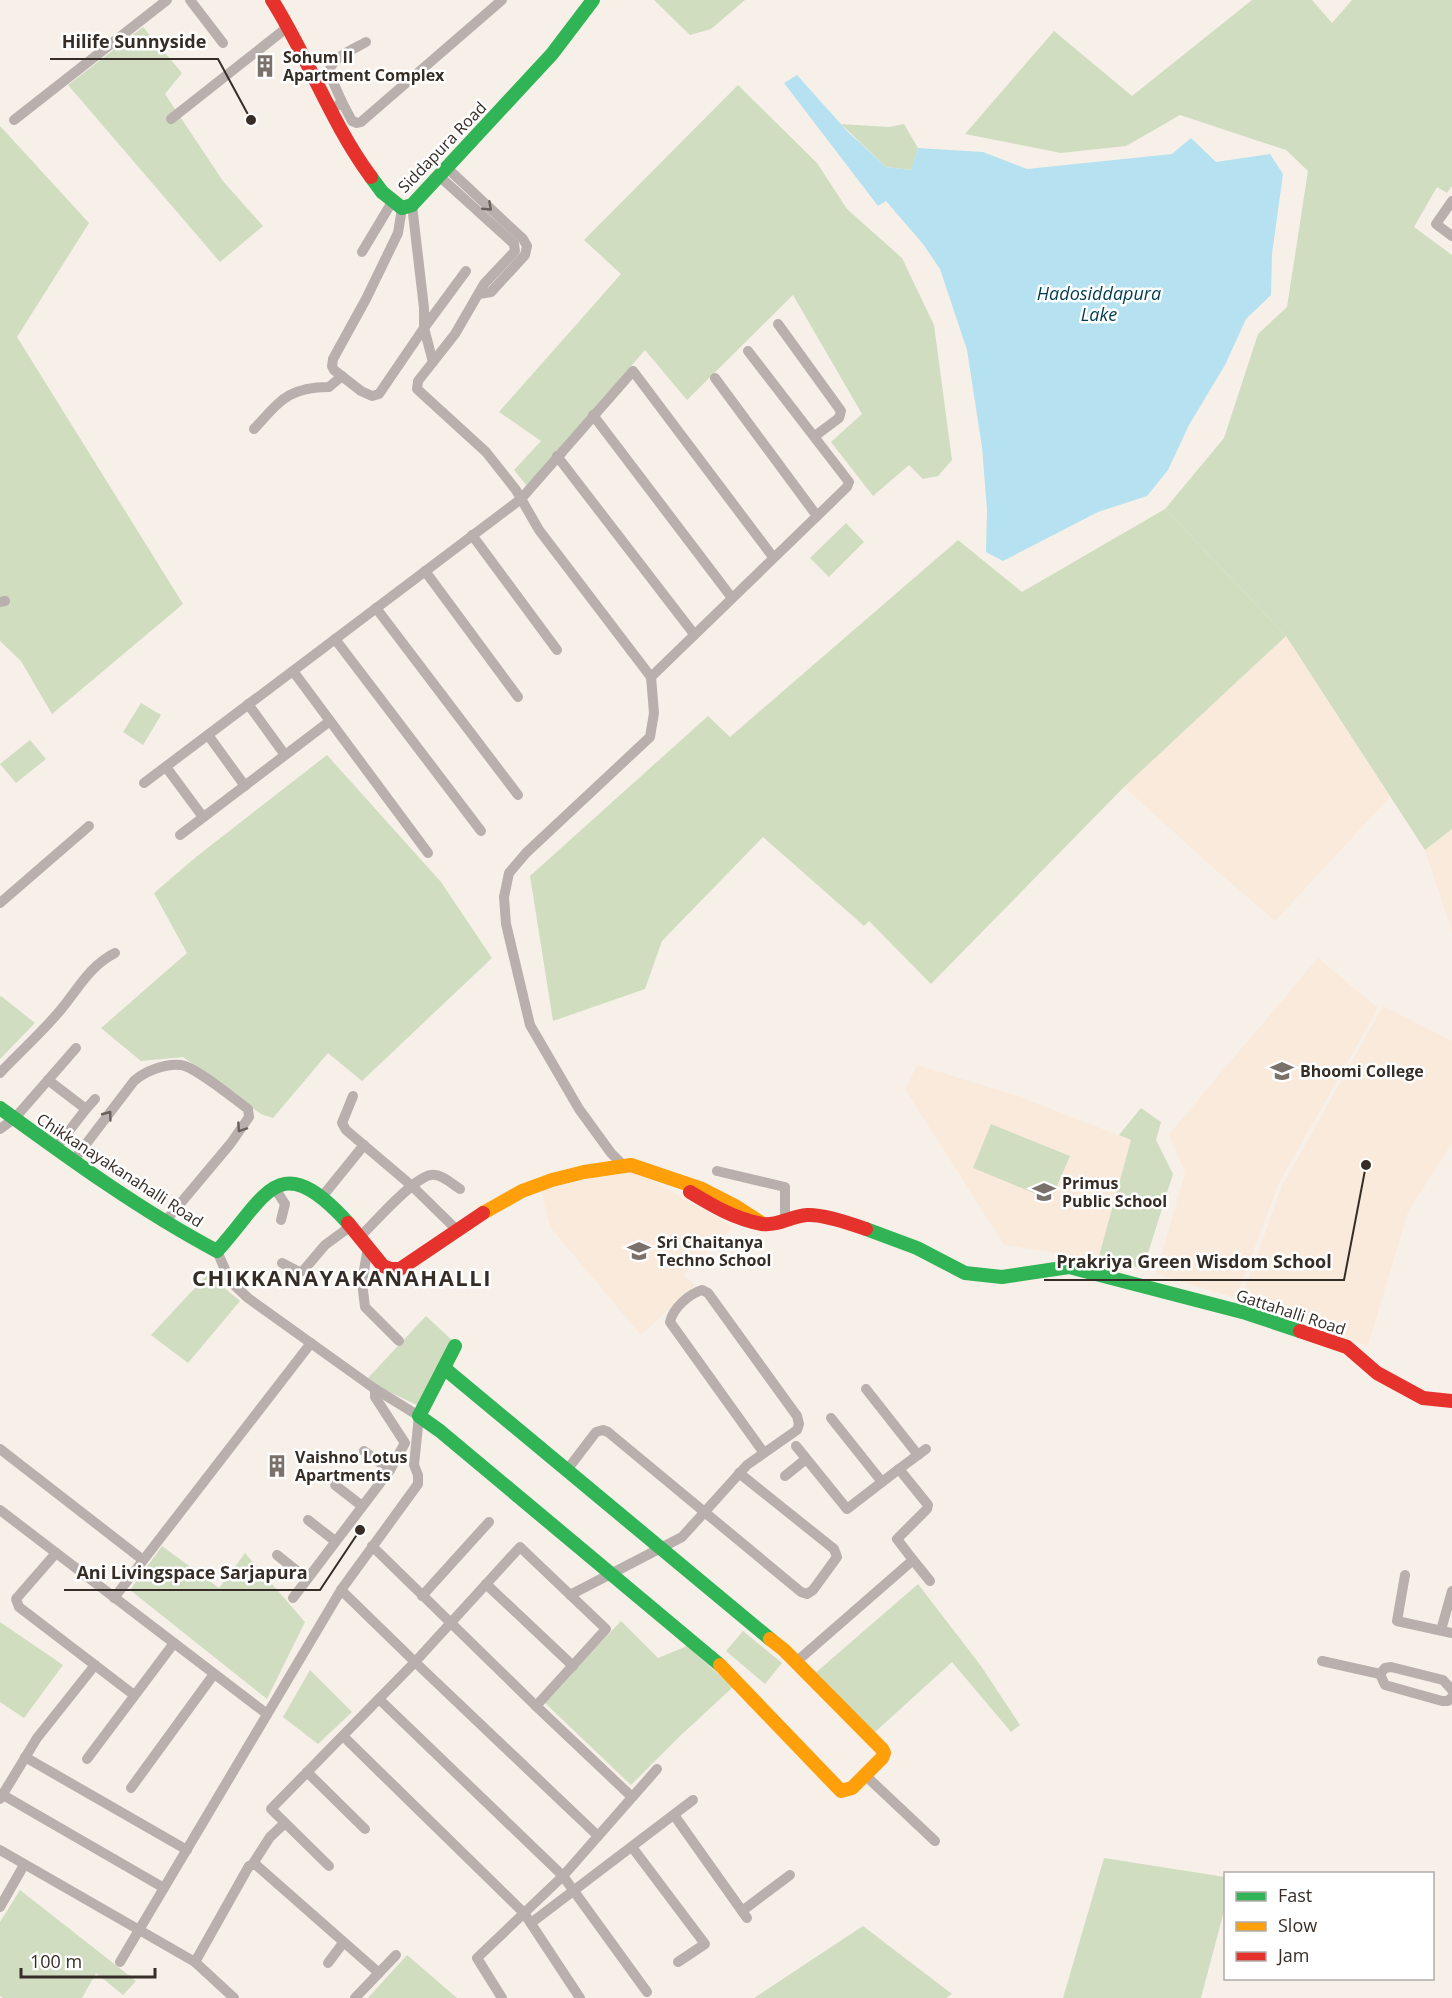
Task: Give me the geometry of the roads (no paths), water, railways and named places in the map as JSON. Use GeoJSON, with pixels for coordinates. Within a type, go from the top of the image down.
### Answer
{"type":"FeatureCollection","features":[{"type":"Feature","properties":{"kind":"street"},"geometry":{"type":"LineString","coordinates":[[14,120],[166,0]]}},
{"type":"Feature","properties":{"kind":"street"},"geometry":{"type":"LineString","coordinates":[[190,0],[222,43]]}},
{"type":"Feature","properties":{"kind":"street","name":"Siddapura Road"},"geometry":{"type":"LineString","coordinates":[[272,0],[337,106],[358,160],[375,183],[402,205],[442,171],[552,54],[593,0]]}},
{"type":"Feature","properties":{"kind":"street"},"geometry":{"type":"LineString","coordinates":[[366,42],[329,68],[337,106],[357,123],[361,122],[502,0]]}},
{"type":"Feature","properties":{"kind":"street"},"geometry":{"type":"LineString","coordinates":[[171,119],[289,26]]}},
{"type":"Feature","properties":{"kind":"street"},"geometry":{"type":"LineString","coordinates":[[442,171],[514,244],[514,251],[484,284],[456,334],[418,381],[417,389],[486,452],[521,499],[539,530],[651,676],[654,713],[650,737],[526,853],[509,873],[504,897],[506,924],[530,1024],[579,1109],[611,1153],[624,1166]]}},
{"type":"Feature","properties":{"kind":"street"},"geometry":{"type":"LineString","coordinates":[[1452,201],[1436,225],[1452,236]]}},
{"type":"Feature","properties":{"kind":"street"},"geometry":{"type":"LineString","coordinates":[[402,205],[424,308],[424,328],[433,362]]}},
{"type":"Feature","properties":{"kind":"street"},"geometry":{"type":"LineString","coordinates":[[362,252],[402,205]]}},
{"type":"Feature","properties":{"kind":"street"},"geometry":{"type":"LineString","coordinates":[[402,205],[398,233],[366,299],[333,359],[332,366],[361,391],[372,396],[379,394],[466,271]]}},
{"type":"Feature","properties":{"kind":"street"},"geometry":{"type":"LineString","coordinates":[[778,324],[841,411],[839,418],[815,436]]}},
{"type":"Feature","properties":{"kind":"street"},"geometry":{"type":"LineString","coordinates":[[651,676],[847,487],[849,482],[748,351]]}},
{"type":"Feature","properties":{"kind":"street"},"geometry":{"type":"LineString","coordinates":[[144,783],[521,499],[630,372],[635,371],[774,557]]}},
{"type":"Feature","properties":{"kind":"street"},"geometry":{"type":"LineString","coordinates":[[254,429],[277,404],[292,393],[309,387],[329,387],[342,376]]}},
{"type":"Feature","properties":{"kind":"street"},"geometry":{"type":"LineString","coordinates":[[715,378],[816,516]]}},
{"type":"Feature","properties":{"kind":"street"},"geometry":{"type":"LineString","coordinates":[[594,415],[732,598]]}},
{"type":"Feature","properties":{"kind":"street"},"geometry":{"type":"LineString","coordinates":[[557,456],[694,634]]}},
{"type":"Feature","properties":{"kind":"street"},"geometry":{"type":"LineString","coordinates":[[472,535],[557,650]]}},
{"type":"Feature","properties":{"kind":"street"},"geometry":{"type":"LineString","coordinates":[[425,571],[518,697]]}},
{"type":"Feature","properties":{"kind":"street"},"geometry":{"type":"LineString","coordinates":[[376,608],[518,795]]}},
{"type":"Feature","properties":{"kind":"street"},"geometry":{"type":"LineString","coordinates":[[335,639],[481,831]]}},
{"type":"Feature","properties":{"kind":"street"},"geometry":{"type":"LineString","coordinates":[[293,671],[429,853]]}},
{"type":"Feature","properties":{"kind":"street"},"geometry":{"type":"LineString","coordinates":[[248,705],[285,755]]}},
{"type":"Feature","properties":{"kind":"street"},"geometry":{"type":"LineString","coordinates":[[180,835],[330,721]]}},
{"type":"Feature","properties":{"kind":"street"},"geometry":{"type":"LineString","coordinates":[[208,735],[245,786]]}},
{"type":"Feature","properties":{"kind":"street"},"geometry":{"type":"LineString","coordinates":[[166,766],[203,817]]}},
{"type":"Feature","properties":{"kind":"street"},"geometry":{"type":"LineString","coordinates":[[0,903],[89,826]]}},
{"type":"Feature","properties":{"kind":"street"},"geometry":{"type":"LineString","coordinates":[[0,1073],[58,1014],[93,968],[115,953]]}},
{"type":"Feature","properties":{"kind":"street"},"geometry":{"type":"LineString","coordinates":[[0,1129],[14,1119],[76,1048]]}},
{"type":"Feature","properties":{"kind":"street"},"geometry":{"type":"LineString","coordinates":[[73,1161],[139,1076],[174,1066],[189,1068],[248,1109],[249,1117],[231,1143],[164,1223]]}},
{"type":"Feature","properties":{"kind":"street"},"geometry":{"type":"LineString","coordinates":[[48,1080],[86,1109]]}},
{"type":"Feature","properties":{"kind":"street"},"geometry":{"type":"LineString","coordinates":[[353,1096],[342,1123],[346,1130],[412,1186],[458,1231]]}},
{"type":"Feature","properties":{"kind":"street"},"geometry":{"type":"LineString","coordinates":[[55,1149],[95,1099]]}},
{"type":"Feature","properties":{"kind":"street","name":"Chikkanayakanahalli Road"},"geometry":{"type":"LineString","coordinates":[[0,1108],[55,1149],[164,1223],[217,1251]]}},
{"type":"Feature","properties":{"kind":"street"},"geometry":{"type":"LineString","coordinates":[[321,1198],[364,1145]]}},
{"type":"Feature","properties":{"kind":"street","name":"Gattahalli Road"},"geometry":{"type":"LineString","coordinates":[[624,1166],[632,1165],[702,1189],[763,1224],[785,1222],[807,1215],[849,1223],[917,1248],[965,1273],[1002,1277],[1069,1267],[1246,1313],[1347,1347],[1386,1379],[1423,1398],[1452,1401]]}},
{"type":"Feature","properties":{"kind":"street"},"geometry":{"type":"LineString","coordinates":[[444,1368],[796,1662],[882,1749],[884,1753],[882,1758],[852,1788],[842,1791],[718,1662],[440,1431],[375,1389],[248,1298],[230,1281],[217,1251],[266,1194],[274,1187],[289,1181],[305,1186],[321,1198],[360,1236],[383,1266],[393,1270],[400,1269],[488,1209],[530,1188],[582,1172],[624,1166]]}},
{"type":"Feature","properties":{"kind":"street"},"geometry":{"type":"LineString","coordinates":[[717,1171],[785,1187],[785,1222]]}},
{"type":"Feature","properties":{"kind":"street"},"geometry":{"type":"LineString","coordinates":[[282,1263],[298,1272],[303,1271],[325,1245],[360,1236],[419,1180],[434,1174],[460,1189]]}},
{"type":"Feature","properties":{"kind":"street"},"geometry":{"type":"LineString","coordinates":[[274,1187],[285,1204],[280,1220]]}},
{"type":"Feature","properties":{"kind":"street"},"geometry":{"type":"LineString","coordinates":[[360,1236],[365,1307],[399,1341]]}},
{"type":"Feature","properties":{"kind":"street"},"geometry":{"type":"LineString","coordinates":[[570,1595],[682,1537],[739,1473],[797,1430],[799,1424],[797,1416],[708,1293],[702,1290],[692,1293],[671,1316],[670,1322],[764,1453]]}},
{"type":"Feature","properties":{"kind":"street"},"geometry":{"type":"LineString","coordinates":[[114,1598],[311,1343]]}},
{"type":"Feature","properties":{"kind":"street"},"geometry":{"type":"LineString","coordinates":[[120,1962],[341,1590],[418,1484],[418,1475],[414,1465],[419,1416],[455,1346]]}},
{"type":"Feature","properties":{"kind":"street"},"geometry":{"type":"LineString","coordinates":[[293,1598],[390,1470],[405,1443],[375,1397],[375,1389]]}},
{"type":"Feature","properties":{"kind":"street"},"geometry":{"type":"LineString","coordinates":[[796,1446],[846,1509],[922,1452],[866,1389]]}},
{"type":"Feature","properties":{"kind":"street"},"geometry":{"type":"LineString","coordinates":[[831,1418],[882,1482]]}},
{"type":"Feature","properties":{"kind":"street"},"geometry":{"type":"LineString","coordinates":[[567,1470],[596,1432],[603,1430],[801,1592],[807,1594],[813,1590],[837,1557],[834,1550],[739,1473]]}},
{"type":"Feature","properties":{"kind":"street"},"geometry":{"type":"LineString","coordinates":[[0,1449],[143,1560]]}},
{"type":"Feature","properties":{"kind":"street"},"geometry":{"type":"LineString","coordinates":[[364,1451],[390,1470]]}},
{"type":"Feature","properties":{"kind":"street"},"geometry":{"type":"LineString","coordinates":[[785,1476],[806,1459]]}},
{"type":"Feature","properties":{"kind":"street"},"geometry":{"type":"LineString","coordinates":[[899,1469],[928,1505],[927,1509],[897,1539],[930,1581]]}},
{"type":"Feature","properties":{"kind":"street"},"geometry":{"type":"LineString","coordinates":[[335,1485],[362,1506]]}},
{"type":"Feature","properties":{"kind":"street"},"geometry":{"type":"LineString","coordinates":[[0,1510],[267,1714]]}},
{"type":"Feature","properties":{"kind":"street"},"geometry":{"type":"LineString","coordinates":[[308,1520],[335,1541]]}},
{"type":"Feature","properties":{"kind":"street"},"geometry":{"type":"LineString","coordinates":[[422,1596],[489,1522]]}},
{"type":"Feature","properties":{"kind":"street"},"geometry":{"type":"LineString","coordinates":[[372,1546],[450,1624],[632,1797]]}},
{"type":"Feature","properties":{"kind":"street"},"geometry":{"type":"LineString","coordinates":[[329,1866],[271,1809],[416,1662],[520,1548],[606,1629],[536,1706]]}},
{"type":"Feature","properties":{"kind":"street"},"geometry":{"type":"LineString","coordinates":[[56,1553],[16,1599],[16,1602],[19,1607],[134,1695]]}},
{"type":"Feature","properties":{"kind":"street"},"geometry":{"type":"LineString","coordinates":[[277,1555],[307,1579]]}},
{"type":"Feature","properties":{"kind":"street"},"geometry":{"type":"LineString","coordinates":[[796,1662],[913,1560]]}},
{"type":"Feature","properties":{"kind":"street"},"geometry":{"type":"LineString","coordinates":[[1405,1575],[1397,1621],[1447,1632],[1452,1591]]}},
{"type":"Feature","properties":{"kind":"street"},"geometry":{"type":"LineString","coordinates":[[486,1584],[573,1666]]}},
{"type":"Feature","properties":{"kind":"street"},"geometry":{"type":"LineString","coordinates":[[341,1590],[598,1836]]}},
{"type":"Feature","properties":{"kind":"street"},"geometry":{"type":"LineString","coordinates":[[87,1759],[174,1643]]}},
{"type":"Feature","properties":{"kind":"street"},"geometry":{"type":"LineString","coordinates":[[1322,1661],[1380,1674]]}},
{"type":"Feature","properties":{"kind":"street"},"geometry":{"type":"LineString","coordinates":[[95,1665],[36,1738],[1,1797],[164,1888]]}},
{"type":"Feature","properties":{"kind":"street"},"geometry":{"type":"LineString","coordinates":[[1380,1674],[1385,1668],[1391,1667],[1443,1680],[1452,1690]]}},
{"type":"Feature","properties":{"kind":"street"},"geometry":{"type":"LineString","coordinates":[[131,1788],[214,1674]]}},
{"type":"Feature","properties":{"kind":"street"},"geometry":{"type":"LineString","coordinates":[[1380,1674],[1385,1685],[1442,1701],[1448,1701],[1452,1697]]}},
{"type":"Feature","properties":{"kind":"street"},"geometry":{"type":"LineString","coordinates":[[379,1699],[563,1876],[647,1992]]}},
{"type":"Feature","properties":{"kind":"street"},"geometry":{"type":"LineString","coordinates":[[342,1736],[524,1913],[580,1998]]}},
{"type":"Feature","properties":{"kind":"street"},"geometry":{"type":"LineString","coordinates":[[25,1757],[187,1850]]}},
{"type":"Feature","properties":{"kind":"street"},"geometry":{"type":"LineString","coordinates":[[502,1998],[477,1958],[563,1876],[657,1769]]}},
{"type":"Feature","properties":{"kind":"street"},"geometry":{"type":"LineString","coordinates":[[307,1772],[365,1829]]}},
{"type":"Feature","properties":{"kind":"street"},"geometry":{"type":"LineString","coordinates":[[865,1775],[935,1841]]}},
{"type":"Feature","properties":{"kind":"street"},"geometry":{"type":"LineString","coordinates":[[531,1923],[693,1800]]}},
{"type":"Feature","properties":{"kind":"street"},"geometry":{"type":"LineString","coordinates":[[674,1815],[744,1915],[790,1875]]}},
{"type":"Feature","properties":{"kind":"street"},"geometry":{"type":"LineString","coordinates":[[195,1962],[249,1866],[252,1865],[270,1837],[285,1823]]}},
{"type":"Feature","properties":{"kind":"street"},"geometry":{"type":"LineString","coordinates":[[632,1847],[705,1944],[678,1962]]}},
{"type":"Feature","properties":{"kind":"street"},"geometry":{"type":"LineString","coordinates":[[0,1850],[195,1962],[234,1998]]}},
{"type":"Feature","properties":{"kind":"street"},"geometry":{"type":"LineString","coordinates":[[252,1865],[255,1864],[379,1973]]}},
{"type":"Feature","properties":{"kind":"street"},"geometry":{"type":"LineString","coordinates":[[0,1907],[24,1865]]}},
{"type":"Feature","properties":{"kind":"street"},"geometry":{"type":"LineString","coordinates":[[328,1963],[343,1943]]}},
{"type":"Feature","properties":{"kind":"street"},"geometry":{"type":"LineString","coordinates":[[355,1998],[396,1955]]}},
{"type":"Feature","properties":{"kind":"water","name":"Hadosiddapura Lake"},"geometry":{"type":"Polygon","coordinates":[[[797,75],[848,132],[886,167],[911,170],[918,148],[983,152],[1027,169],[1172,154],[1191,138],[1216,162],[1270,154],[1283,174],[1272,254],[1271,295],[1246,319],[1225,365],[1189,425],[1168,470],[1147,496],[1098,512],[1003,561],[986,552],[987,510],[982,447],[967,350],[940,269],[923,244],[886,201],[878,206],[784,83],[797,75]]]}},
{"type":"Feature","properties":{"kind":"place","name":"Sohum II Apartment Complex"},"geometry":{"type":"Point","coordinates":[265,66]}},
{"type":"Feature","properties":{"kind":"place","name":"Hilife Sunnyside"},"geometry":{"type":"Point","coordinates":[251,120]}},
{"type":"Feature","properties":{"kind":"place","name":"Bhoomi College"},"geometry":{"type":"Point","coordinates":[1282,1071]}},
{"type":"Feature","properties":{"kind":"place","name":"Prakriya Green Wisdom School"},"geometry":{"type":"Point","coordinates":[1366,1165]}},
{"type":"Feature","properties":{"kind":"place","name":"Primus Public School"},"geometry":{"type":"Point","coordinates":[1044,1192]}},
{"type":"Feature","properties":{"kind":"place","name":"Sri Chaitanya Techno School"},"geometry":{"type":"Point","coordinates":[639,1251]}},
{"type":"Feature","properties":{"kind":"place","name":"Vaishno Lotus Apartments"},"geometry":{"type":"Point","coordinates":[277,1466]}},
{"type":"Feature","properties":{"kind":"place","name":"Ani Livingspace Sarjapura"},"geometry":{"type":"Point","coordinates":[360,1530]}},
{"type":"Feature","properties":{"kind":"district","name":"CHIKKANAYAKANAHALLI"},"geometry":{"type":"Point","coordinates":[342,1277]}}]}
